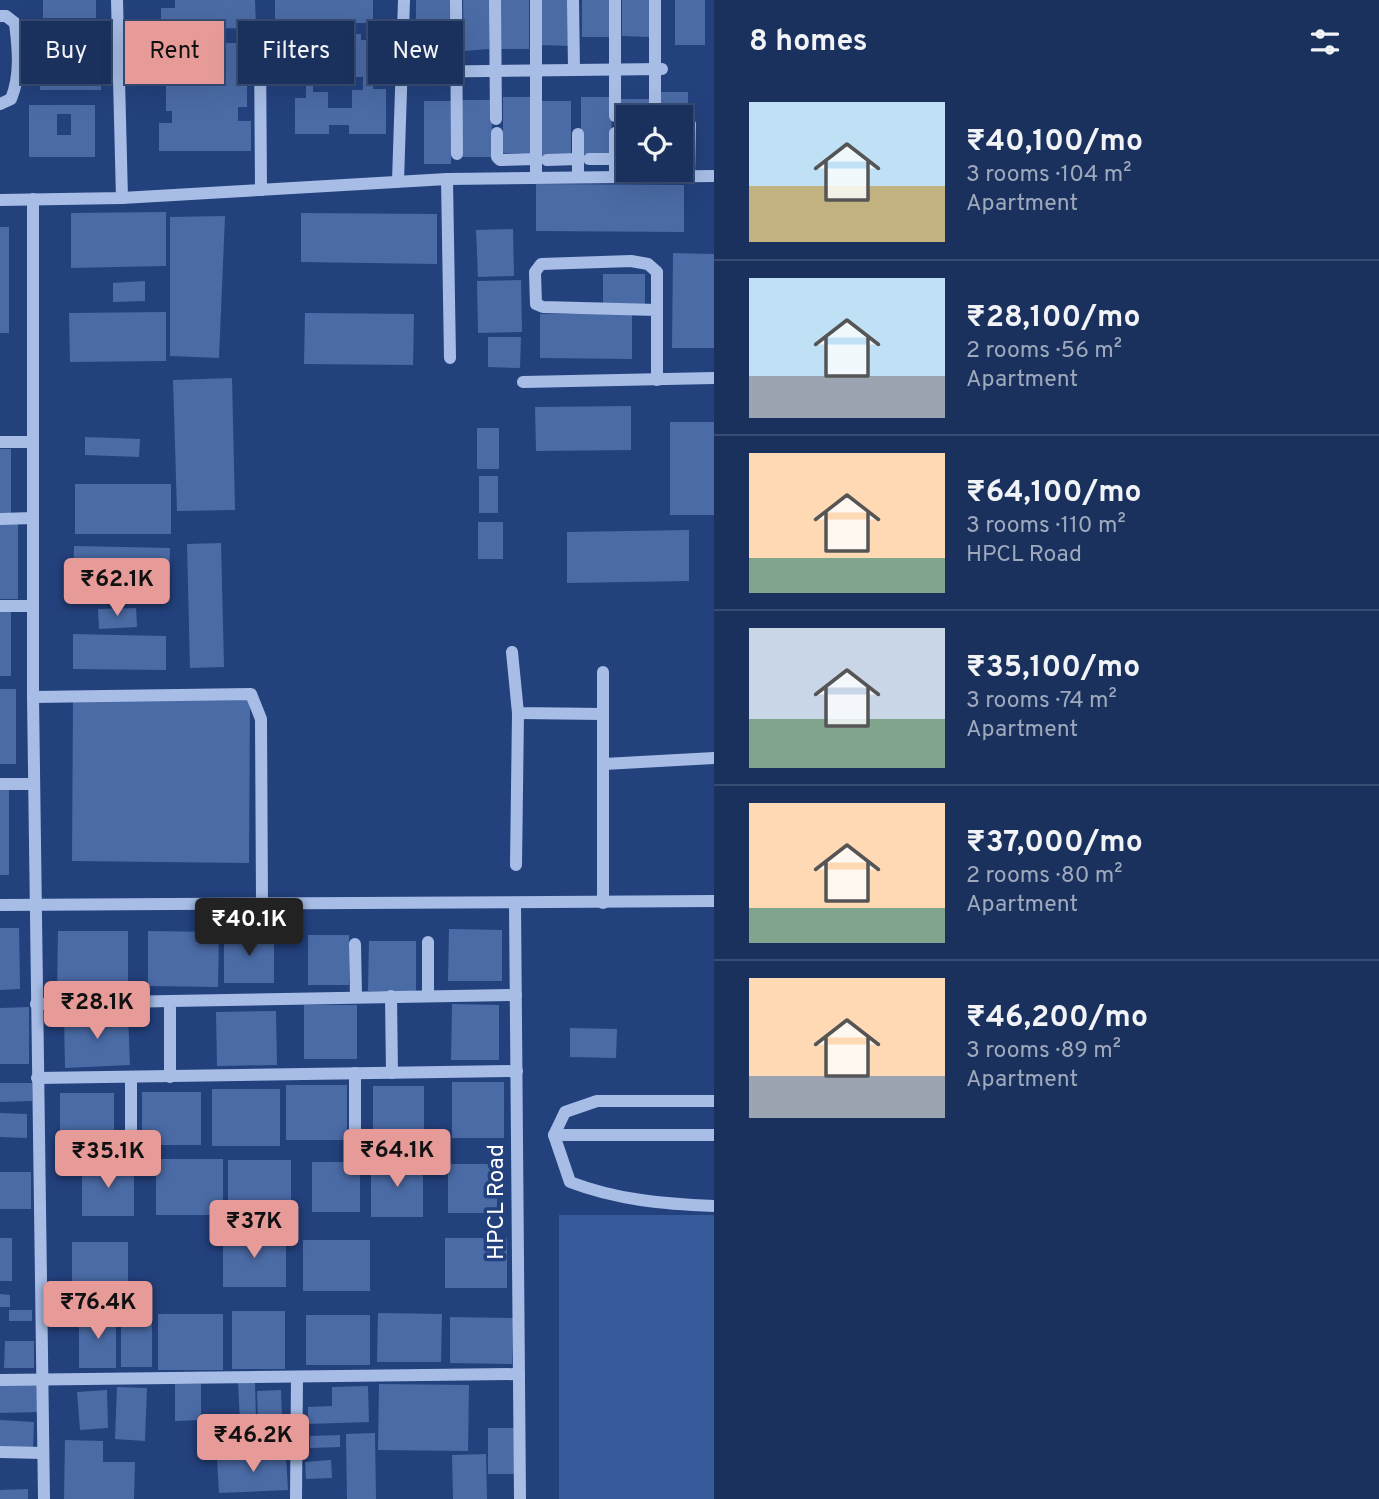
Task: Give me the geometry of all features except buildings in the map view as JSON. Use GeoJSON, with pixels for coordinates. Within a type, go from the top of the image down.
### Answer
{"type":"FeatureCollection","features":[{"type":"Feature","properties":{"kind":"street"},"geometry":{"type":"LineString","coordinates":[[117,0],[122,198]]}},
{"type":"Feature","properties":{"kind":"street"},"geometry":{"type":"LineString","coordinates":[[403,21],[404,0]]}},
{"type":"Feature","properties":{"kind":"street"},"geometry":{"type":"LineString","coordinates":[[456,0],[456,21]]}},
{"type":"Feature","properties":{"kind":"street"},"geometry":{"type":"LineString","coordinates":[[495,0],[496,118]]}},
{"type":"Feature","properties":{"kind":"street"},"geometry":{"type":"LineString","coordinates":[[536,0],[542,159],[536,177]]}},
{"type":"Feature","properties":{"kind":"street"},"geometry":{"type":"LineString","coordinates":[[573,0],[573,70]]}},
{"type":"Feature","properties":{"kind":"street"},"geometry":{"type":"LineString","coordinates":[[615,0],[615,116]]}},
{"type":"Feature","properties":{"kind":"street"},"geometry":{"type":"LineString","coordinates":[[654,0],[658,69],[656,105]]}},
{"type":"Feature","properties":{"kind":"street"},"geometry":{"type":"LineString","coordinates":[[0,16],[15,23],[18,43],[17,84],[11,99],[0,104]]}},
{"type":"Feature","properties":{"kind":"street"},"geometry":{"type":"LineString","coordinates":[[463,71],[658,69]]}},
{"type":"Feature","properties":{"kind":"street"},"geometry":{"type":"LineString","coordinates":[[260,84],[261,190]]}},
{"type":"Feature","properties":{"kind":"street"},"geometry":{"type":"LineString","coordinates":[[398,181],[402,84]]}},
{"type":"Feature","properties":{"kind":"street"},"geometry":{"type":"LineString","coordinates":[[457,84],[457,154]]}},
{"type":"Feature","properties":{"kind":"street"},"geometry":{"type":"LineString","coordinates":[[497,133],[497,157],[500,160],[615,159]]}},
{"type":"Feature","properties":{"kind":"street"},"geometry":{"type":"LineString","coordinates":[[0,200],[122,198],[447,178],[615,177],[615,133]]}},
{"type":"Feature","properties":{"kind":"street"},"geometry":{"type":"LineString","coordinates":[[578,134],[584,159],[578,177]]}},
{"type":"Feature","properties":{"kind":"street"},"geometry":{"type":"LineString","coordinates":[[693,176],[714,176]]}},
{"type":"Feature","properties":{"kind":"street"},"geometry":{"type":"LineString","coordinates":[[447,178],[450,358]]}},
{"type":"Feature","properties":{"kind":"street"},"geometry":{"type":"LineString","coordinates":[[33,199],[33,697],[44,1499]]}},
{"type":"Feature","properties":{"kind":"street"},"geometry":{"type":"LineString","coordinates":[[657,310],[543,307],[537,304],[535,272],[541,264],[631,261],[648,264],[657,272],[657,310],[657,380]]}},
{"type":"Feature","properties":{"kind":"street"},"geometry":{"type":"LineString","coordinates":[[523,382],[714,378]]}},
{"type":"Feature","properties":{"kind":"street"},"geometry":{"type":"LineString","coordinates":[[0,442],[33,442]]}},
{"type":"Feature","properties":{"kind":"street"},"geometry":{"type":"LineString","coordinates":[[0,519],[33,518]]}},
{"type":"Feature","properties":{"kind":"street"},"geometry":{"type":"LineString","coordinates":[[0,606],[33,606]]}},
{"type":"Feature","properties":{"kind":"street"},"geometry":{"type":"LineString","coordinates":[[512,652],[518,713],[516,865]]}},
{"type":"Feature","properties":{"kind":"street"},"geometry":{"type":"LineString","coordinates":[[603,672],[603,903]]}},
{"type":"Feature","properties":{"kind":"street"},"geometry":{"type":"LineString","coordinates":[[33,697],[251,694],[261,719],[262,902]]}},
{"type":"Feature","properties":{"kind":"street"},"geometry":{"type":"LineString","coordinates":[[518,713],[603,714]]}},
{"type":"Feature","properties":{"kind":"street"},"geometry":{"type":"LineString","coordinates":[[604,764],[714,758]]}},
{"type":"Feature","properties":{"kind":"street"},"geometry":{"type":"LineString","coordinates":[[0,784],[34,783]]}},
{"type":"Feature","properties":{"kind":"street"},"geometry":{"type":"LineString","coordinates":[[0,905],[714,901]]}},
{"type":"Feature","properties":{"kind":"street","name":"HPCL Road"},"geometry":{"type":"LineString","coordinates":[[515,904],[520,1499]]}},
{"type":"Feature","properties":{"kind":"street"},"geometry":{"type":"LineString","coordinates":[[428,942],[428,996]]}},
{"type":"Feature","properties":{"kind":"street"},"geometry":{"type":"LineString","coordinates":[[355,944],[355,997]]}},
{"type":"Feature","properties":{"kind":"street"},"geometry":{"type":"LineString","coordinates":[[36,1004],[516,995]]}},
{"type":"Feature","properties":{"kind":"street"},"geometry":{"type":"LineString","coordinates":[[391,996],[392,1073]]}},
{"type":"Feature","properties":{"kind":"street"},"geometry":{"type":"LineString","coordinates":[[170,1001],[170,1077]]}},
{"type":"Feature","properties":{"kind":"street"},"geometry":{"type":"LineString","coordinates":[[37,1078],[517,1071]]}},
{"type":"Feature","properties":{"kind":"street"},"geometry":{"type":"LineString","coordinates":[[355,1073],[355,1138]]}},
{"type":"Feature","properties":{"kind":"street"},"geometry":{"type":"LineString","coordinates":[[131,1077],[131,1132]]}},
{"type":"Feature","properties":{"kind":"street"},"geometry":{"type":"LineString","coordinates":[[714,1101],[597,1101],[565,1112],[554,1135],[570,1182],[600,1193],[657,1204],[714,1206]]}},
{"type":"Feature","properties":{"kind":"street"},"geometry":{"type":"LineString","coordinates":[[554,1135],[714,1136]]}},
{"type":"Feature","properties":{"kind":"street"},"geometry":{"type":"LineString","coordinates":[[0,1380],[519,1374]]}},
{"type":"Feature","properties":{"kind":"street"},"geometry":{"type":"LineString","coordinates":[[296,1499],[297,1377]]}},
{"type":"Feature","properties":{"kind":"street"},"geometry":{"type":"LineString","coordinates":[[0,1452],[43,1452]]}},
{"type":"Feature","properties":{"kind":"shaded area"},"geometry":{"type":"Polygon","coordinates":[[[559,1215],[714,1215],[714,1499],[559,1499],[559,1215]]]}}]}
